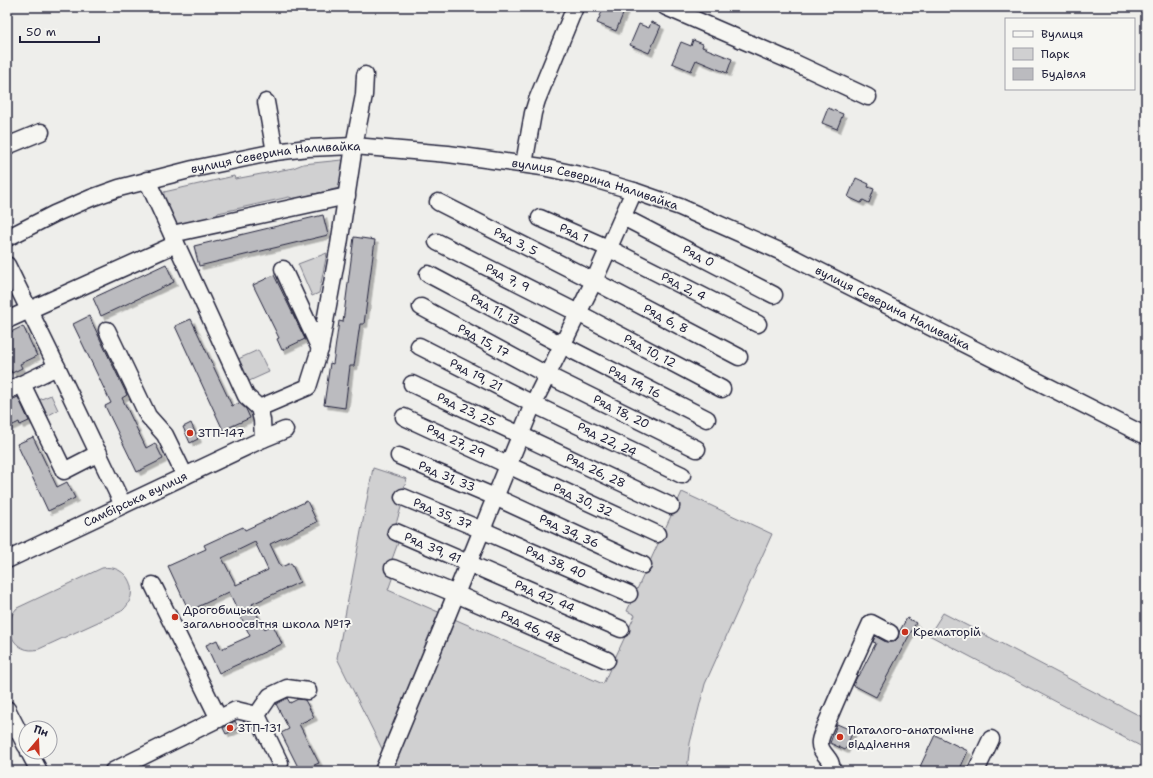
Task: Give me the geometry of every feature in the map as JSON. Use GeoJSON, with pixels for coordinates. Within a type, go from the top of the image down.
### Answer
{"type":"FeatureCollection","features":[{"type":"Feature","properties":{"kind":"street"},"geometry":{"type":"LineString","coordinates":[[524,164],[537,100],[575,7]]}},
{"type":"Feature","properties":{"kind":"street"},"geometry":{"type":"LineString","coordinates":[[666,7],[793,62],[868,97]]}},
{"type":"Feature","properties":{"kind":"street"},"geometry":{"type":"LineString","coordinates":[[260,408],[308,387],[320,349],[339,245],[354,146],[364,96],[365,75]]}},
{"type":"Feature","properties":{"kind":"street"},"geometry":{"type":"LineString","coordinates":[[266,102],[275,152]]}},
{"type":"Feature","properties":{"kind":"street"},"geometry":{"type":"LineString","coordinates":[[7,146],[41,132]]}},
{"type":"Feature","properties":{"kind":"street","name":"вулиця Северина Наливайка"},"geometry":{"type":"LineString","coordinates":[[7,238],[54,214],[119,188],[192,169],[275,152],[308,148],[354,146],[448,154],[524,164],[580,176],[634,191],[680,207],[784,253],[1146,436]]}},
{"type":"Feature","properties":{"kind":"street"},"geometry":{"type":"LineString","coordinates":[[147,180],[246,396],[260,408],[263,439]]}},
{"type":"Feature","properties":{"kind":"street"},"geometry":{"type":"LineString","coordinates":[[383,771],[469,563],[532,404],[594,281],[634,191]]}},
{"type":"Feature","properties":{"kind":"street"},"geometry":{"type":"LineString","coordinates":[[7,320],[84,286],[174,239],[347,196]]}},
{"type":"Feature","properties":{"kind":"street","name":"Ряд 3, 5"},"geometry":{"type":"LineString","coordinates":[[438,202],[594,281]]}},
{"type":"Feature","properties":{"kind":"street","name":"Ряд 0"},"geometry":{"type":"LineString","coordinates":[[623,217],[774,295]]}},
{"type":"Feature","properties":{"kind":"street","name":"Ряд 1"},"geometry":{"type":"LineString","coordinates":[[540,218],[608,248]]}},
{"type":"Feature","properties":{"kind":"street","name":"Ряд 7, 9"},"geometry":{"type":"LineString","coordinates":[[437,242],[578,313]]}},
{"type":"Feature","properties":{"kind":"street","name":"Ряд 2, 4"},"geometry":{"type":"LineString","coordinates":[[608,248],[758,324]]}},
{"type":"Feature","properties":{"kind":"street"},"geometry":{"type":"LineString","coordinates":[[7,265],[123,505]]}},
{"type":"Feature","properties":{"kind":"street"},"geometry":{"type":"LineString","coordinates":[[284,269],[320,349]]}},
{"type":"Feature","properties":{"kind":"street","name":"Ряд 11, 13"},"geometry":{"type":"LineString","coordinates":[[428,274],[562,345]]}},
{"type":"Feature","properties":{"kind":"street","name":"Ряд 6, 8"},"geometry":{"type":"LineString","coordinates":[[594,281],[739,357]]}},
{"type":"Feature","properties":{"kind":"street","name":"Ряд 15, 17"},"geometry":{"type":"LineString","coordinates":[[421,307],[547,375]]}},
{"type":"Feature","properties":{"kind":"street","name":"Ряд 10, 12"},"geometry":{"type":"LineString","coordinates":[[578,313],[722,389]]}},
{"type":"Feature","properties":{"kind":"street"},"geometry":{"type":"LineString","coordinates":[[107,330],[148,416],[165,436],[185,476]]}},
{"type":"Feature","properties":{"kind":"street","name":"Ряд 14, 16"},"geometry":{"type":"LineString","coordinates":[[562,345],[707,419]]}},
{"type":"Feature","properties":{"kind":"street","name":"Ряд 19, 21"},"geometry":{"type":"LineString","coordinates":[[419,346],[532,404]]}},
{"type":"Feature","properties":{"kind":"street"},"geometry":{"type":"LineString","coordinates":[[7,391],[57,366]]}},
{"type":"Feature","properties":{"kind":"street","name":"Ряд 18, 20"},"geometry":{"type":"LineString","coordinates":[[547,375],[697,448]]}},
{"type":"Feature","properties":{"kind":"street"},"geometry":{"type":"LineString","coordinates":[[22,384],[64,471],[98,453]]}},
{"type":"Feature","properties":{"kind":"street","name":"Ряд 23, 25"},"geometry":{"type":"LineString","coordinates":[[412,384],[520,435]]}},
{"type":"Feature","properties":{"kind":"street","name":"Ряд 22, 24"},"geometry":{"type":"LineString","coordinates":[[532,404],[682,475]]}},
{"type":"Feature","properties":{"kind":"street","name":"Ряд 27, 29"},"geometry":{"type":"LineString","coordinates":[[404,417],[508,465]]}},
{"type":"Feature","properties":{"kind":"street","name":"Самбірська вулиця"},"geometry":{"type":"LineString","coordinates":[[7,559],[285,430]]}},
{"type":"Feature","properties":{"kind":"street","name":"Ряд 26, 28"},"geometry":{"type":"LineString","coordinates":[[520,435],[671,506]]}},
{"type":"Feature","properties":{"kind":"street","name":"Ряд 31, 33"},"geometry":{"type":"LineString","coordinates":[[400,456],[495,497]]}},
{"type":"Feature","properties":{"kind":"street","name":"Ряд 30, 32"},"geometry":{"type":"LineString","coordinates":[[508,465],[657,534]]}},
{"type":"Feature","properties":{"kind":"street","name":"Ряд 35, 37"},"geometry":{"type":"LineString","coordinates":[[403,497],[482,530]]}},
{"type":"Feature","properties":{"kind":"street","name":"Ряд 34, 36"},"geometry":{"type":"LineString","coordinates":[[495,497],[643,565]]}},
{"type":"Feature","properties":{"kind":"street","name":"Ряд 38, 40"},"geometry":{"type":"LineString","coordinates":[[482,530],[629,594]]}},
{"type":"Feature","properties":{"kind":"street","name":"Ряд 39, 41"},"geometry":{"type":"LineString","coordinates":[[396,532],[469,563]]}},
{"type":"Feature","properties":{"kind":"street","name":"Ряд 42, 44"},"geometry":{"type":"LineString","coordinates":[[469,563],[621,629]]}},
{"type":"Feature","properties":{"kind":"street","name":"Ряд 46, 48"},"geometry":{"type":"LineString","coordinates":[[394,568],[606,660]]}},
{"type":"Feature","properties":{"kind":"street"},"geometry":{"type":"LineString","coordinates":[[153,585],[219,719]]}},
{"type":"Feature","properties":{"kind":"street"},"geometry":{"type":"LineString","coordinates":[[831,771],[831,762],[822,750],[820,741],[837,699],[871,623],[890,633]]}},
{"type":"Feature","properties":{"kind":"street"},"geometry":{"type":"LineString","coordinates":[[257,715],[270,696],[287,688],[308,692]]}},
{"type":"Feature","properties":{"kind":"street"},"geometry":{"type":"LineString","coordinates":[[7,709],[18,730]]}},
{"type":"Feature","properties":{"kind":"street"},"geometry":{"type":"LineString","coordinates":[[113,771],[236,710],[257,715]]}},
{"type":"Feature","properties":{"kind":"street"},"geometry":{"type":"LineString","coordinates":[[257,715],[280,763]]}},
{"type":"Feature","properties":{"kind":"street"},"geometry":{"type":"LineString","coordinates":[[976,771],[992,739]]}},
{"type":"Feature","properties":{"kind":"street"},"geometry":{"type":"LineString","coordinates":[[33,760],[39,771]]}},
{"type":"Feature","properties":{"kind":"green space"},"geometry":{"type":"Polygon","coordinates":[[[342,160],[344,162],[342,184],[339,188],[294,199],[289,197],[218,213],[216,217],[183,224],[177,223],[173,219],[163,198],[164,192],[234,176],[235,179],[293,168],[303,164],[342,160]]]}},
{"type":"Feature","properties":{"kind":"green space"},"geometry":{"type":"Polygon","coordinates":[[[327,253],[319,293],[312,296],[298,264],[327,253]]]}},
{"type":"Feature","properties":{"kind":"green space"},"geometry":{"type":"Polygon","coordinates":[[[258,350],[269,372],[247,382],[236,360],[258,350]]]}},
{"type":"Feature","properties":{"kind":"green space"},"geometry":{"type":"Polygon","coordinates":[[[51,395],[58,410],[47,416],[39,400],[51,395]]]}},
{"type":"Feature","properties":{"kind":"green space"},"geometry":{"type":"Polygon","coordinates":[[[373,468],[407,479],[399,503],[402,504],[392,537],[399,540],[387,573],[393,576],[388,590],[603,684],[635,615],[627,611],[682,492],[772,534],[705,684],[690,743],[687,771],[393,771],[337,658],[373,468]]]}},
{"type":"Feature","properties":{"kind":"green space"},"geometry":{"type":"Polygon","coordinates":[[[102,568],[119,570],[129,581],[131,596],[128,604],[122,611],[39,649],[30,650],[17,644],[12,638],[10,623],[12,615],[17,608],[102,568]]]}},
{"type":"Feature","properties":{"kind":"green space"},"geometry":{"type":"Polygon","coordinates":[[[943,613],[1146,719],[1146,749],[929,635],[943,613]]]}},
{"type":"Feature","properties":{"kind":"building"},"geometry":{"type":"Polygon","coordinates":[[[604,7],[626,7],[616,31],[597,23],[604,7]]]}},
{"type":"Feature","properties":{"kind":"building"},"geometry":{"type":"Polygon","coordinates":[[[651,22],[661,26],[649,53],[630,45],[639,24],[649,28],[651,22]]]}},
{"type":"Feature","properties":{"kind":"building"},"geometry":{"type":"Polygon","coordinates":[[[693,40],[703,44],[702,47],[732,59],[727,73],[696,60],[691,71],[672,63],[681,42],[691,46],[693,40]]]}},
{"type":"Feature","properties":{"kind":"building"},"geometry":{"type":"Polygon","coordinates":[[[828,108],[843,114],[837,129],[822,123],[828,108]]]}},
{"type":"Feature","properties":{"kind":"building"},"geometry":{"type":"Polygon","coordinates":[[[856,178],[869,184],[868,187],[874,189],[869,203],[863,200],[861,203],[848,197],[856,178]]]}},
{"type":"Feature","properties":{"kind":"building"},"geometry":{"type":"Polygon","coordinates":[[[323,215],[328,235],[199,266],[194,246],[323,215]]]}},
{"type":"Feature","properties":{"kind":"building"},"geometry":{"type":"Polygon","coordinates":[[[354,237],[375,240],[364,324],[360,324],[354,366],[350,366],[345,408],[324,405],[330,363],[333,364],[339,321],[343,322],[354,237]]]}},
{"type":"Feature","properties":{"kind":"building"},"geometry":{"type":"Polygon","coordinates":[[[166,264],[174,282],[101,316],[93,298],[166,264]]]}},
{"type":"Feature","properties":{"kind":"building"},"geometry":{"type":"Polygon","coordinates":[[[274,275],[305,339],[282,350],[277,339],[279,338],[253,285],[274,275]]]}},
{"type":"Feature","properties":{"kind":"building"},"geometry":{"type":"Polygon","coordinates":[[[89,316],[127,395],[122,398],[146,448],[155,443],[163,459],[137,472],[105,406],[111,403],[73,324],[89,316]]]}},
{"type":"Feature","properties":{"kind":"building"},"geometry":{"type":"Polygon","coordinates":[[[191,319],[232,406],[239,403],[246,409],[250,418],[223,430],[175,326],[191,319]]]}},
{"type":"Feature","properties":{"kind":"building"},"geometry":{"type":"Polygon","coordinates":[[[23,326],[37,356],[20,364],[22,368],[12,373],[10,369],[7,371],[7,334],[23,326]]]}},
{"type":"Feature","properties":{"kind":"building"},"geometry":{"type":"Polygon","coordinates":[[[18,397],[29,421],[20,425],[19,422],[7,428],[7,405],[10,404],[9,401],[18,397]]]}},
{"type":"Feature","properties":{"kind":"building","name":"ЗТП-147"},"geometry":{"type":"Polygon","coordinates":[[[191,423],[198,439],[190,443],[183,427],[191,423]]]}},
{"type":"Feature","properties":{"kind":"building"},"geometry":{"type":"Polygon","coordinates":[[[33,437],[57,487],[67,482],[75,498],[48,511],[17,444],[33,437]]]}},
{"type":"Feature","properties":{"kind":"building"},"geometry":{"type":"Polygon","coordinates":[[[307,501],[317,522],[270,544],[281,567],[291,563],[300,582],[252,604],[264,629],[273,625],[282,644],[219,673],[206,645],[217,640],[221,649],[250,636],[229,592],[189,611],[168,566],[206,549],[204,545],[243,527],[245,530],[307,501]],[[255,542],[222,558],[236,585],[268,570],[255,542]]]}},
{"type":"Feature","properties":{"kind":"building"},"geometry":{"type":"Polygon","coordinates":[[[907,618],[916,623],[876,697],[853,685],[876,643],[873,642],[875,636],[886,642],[894,642],[898,638],[899,632],[907,618]]]}},
{"type":"Feature","properties":{"kind":"building"},"geometry":{"type":"Polygon","coordinates":[[[287,698],[290,703],[298,699],[305,700],[314,717],[299,724],[319,763],[312,766],[314,771],[300,771],[281,733],[289,729],[276,704],[287,698]]]}},
{"type":"Feature","properties":{"kind":"building","name":"ЗТП-131"},"geometry":{"type":"Polygon","coordinates":[[[235,721],[239,728],[226,734],[223,728],[235,721]]]}},
{"type":"Feature","properties":{"kind":"building","name":"Паталого-анатомічне відділення"},"geometry":{"type":"Polygon","coordinates":[[[837,724],[853,731],[845,750],[830,743],[837,724]]]}},
{"type":"Feature","properties":{"kind":"building"},"geometry":{"type":"Polygon","coordinates":[[[935,735],[968,751],[959,771],[918,771],[935,735]]]}},
{"type":"Feature","properties":{"kind":"place","name":"ЗТП-147"},"geometry":{"type":"Point","coordinates":[190,433]}},
{"type":"Feature","properties":{"kind":"place","name":"Дрогобицька загальноосвітня школа №17"},"geometry":{"type":"Point","coordinates":[175,617]}},
{"type":"Feature","properties":{"kind":"place","name":"Крематорій"},"geometry":{"type":"Point","coordinates":[905,632]}},
{"type":"Feature","properties":{"kind":"place","name":"ЗТП-131"},"geometry":{"type":"Point","coordinates":[230,728]}},
{"type":"Feature","properties":{"kind":"place","name":"Паталого-анатомічне відділення"},"geometry":{"type":"Point","coordinates":[840,737]}}]}
